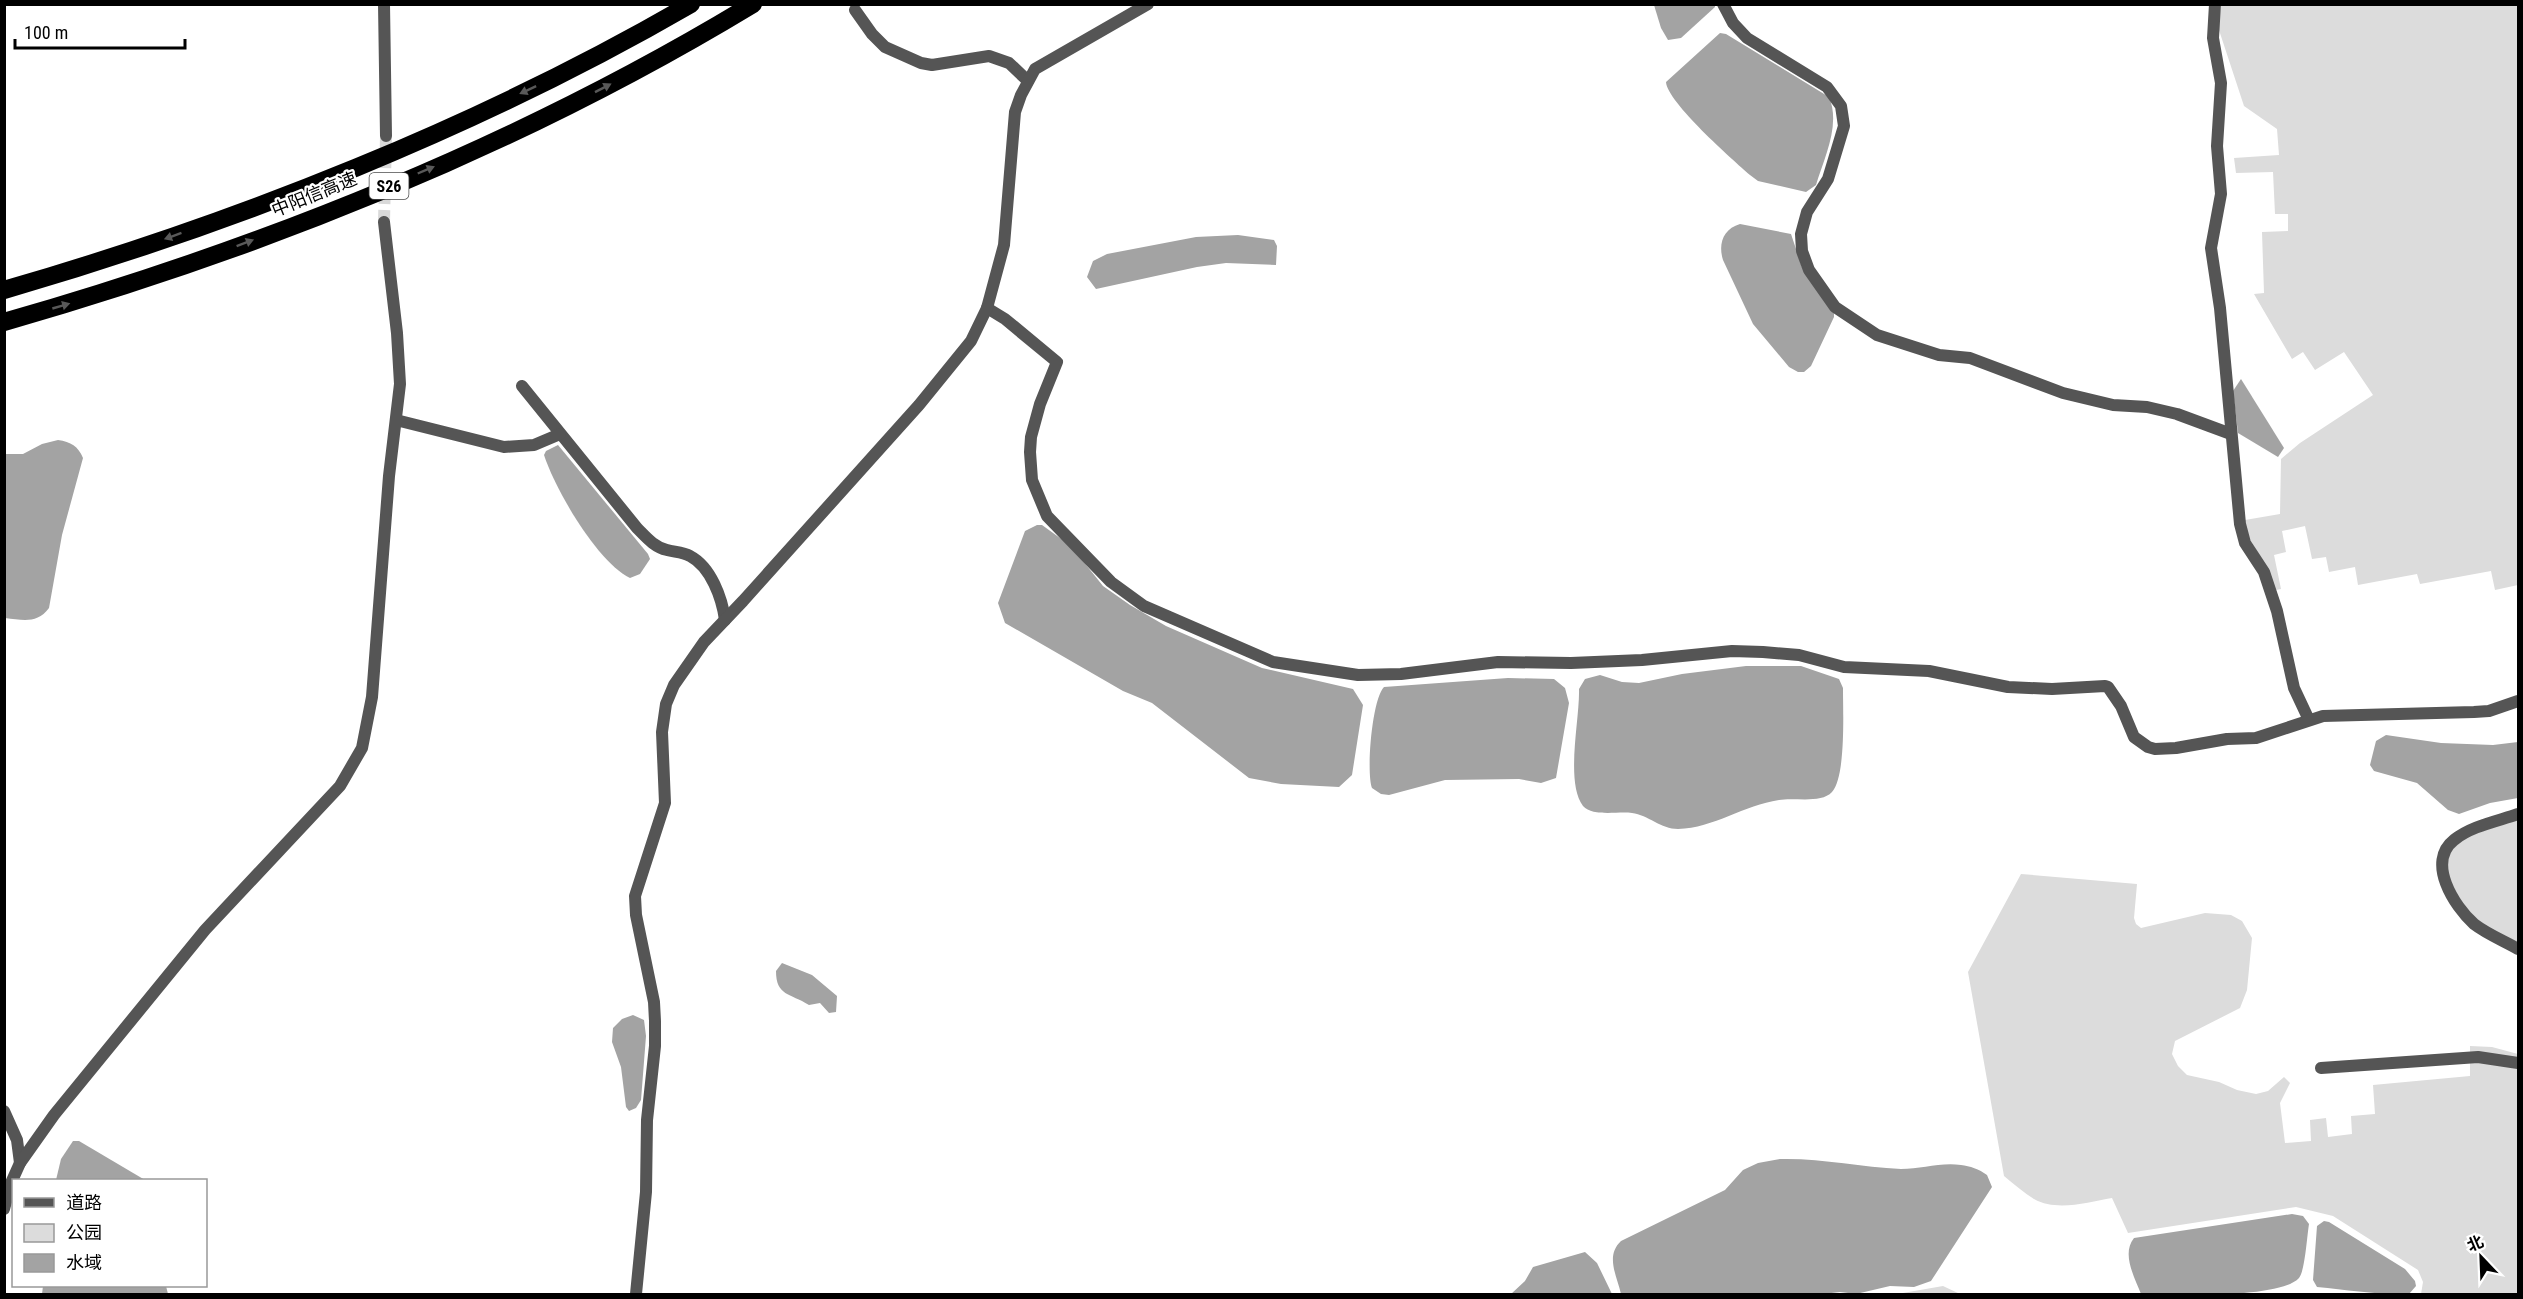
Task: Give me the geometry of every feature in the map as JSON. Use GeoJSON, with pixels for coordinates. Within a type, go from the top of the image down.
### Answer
{"type":"FeatureCollection","features":[{"type":"Feature","properties":{"kind":"highway","name":"中阳信高速"},"geometry":{"type":"LineString","coordinates":[[4,290],[90,265],[186,232],[369,161],[565,73],[691,4]]}},
{"type":"Feature","properties":{"kind":"highway","name":"中阳信高速"},"geometry":{"type":"LineString","coordinates":[[4,322],[99,295],[208,257],[428,170],[588,96],[683,46],[753,4]]}},
{"type":"Feature","properties":{"kind":"street"},"geometry":{"type":"LineString","coordinates":[[384,4],[386,136]]}},
{"type":"Feature","properties":{"kind":"street"},"geometry":{"type":"LineString","coordinates":[[636,1294],[645,1203],[647,1120],[656,1021],[640,939],[635,896],[664,802],[662,732],[666,704],[681,673],[704,642],[950,370],[971,341],[987,308],[1004,245],[1015,112],[1020,94],[1035,69],[1148,4]]}},
{"type":"Feature","properties":{"kind":"street"},"geometry":{"type":"LineString","coordinates":[[1723,4],[1733,23],[1747,38],[1827,87],[1844,114],[1844,126],[1828,179],[1807,212],[1801,234],[1802,251],[1809,270],[1835,307],[1877,334],[1939,355],[1970,358],[2063,393],[2113,405],[2148,407],[2177,414],[2231,434]]}},
{"type":"Feature","properties":{"kind":"street"},"geometry":{"type":"LineString","coordinates":[[2215,4],[2213,38],[2221,83],[2217,146],[2221,194],[2211,248],[2220,308],[2241,534],[2264,572],[2277,611],[2294,688],[2309,720]]}},
{"type":"Feature","properties":{"kind":"street"},"geometry":{"type":"LineString","coordinates":[[855,10],[872,34],[885,47],[921,63],[932,65],[989,56],[1009,63],[1028,81]]}},
{"type":"Feature","properties":{"kind":"street"},"geometry":{"type":"LineString","coordinates":[[14,1179],[20,1163],[54,1115],[198,939],[340,786],[363,742],[372,697],[389,477],[400,384],[384,222]]}},
{"type":"Feature","properties":{"kind":"street"},"geometry":{"type":"LineString","coordinates":[[987,308],[1005,319],[1057,362],[1040,404],[1030,444],[1032,480],[1047,516],[1111,582],[1144,606],[1273,662],[1358,675],[1401,674],[1498,662],[1571,663],[1642,660],[1732,651],[1792,654],[1844,667],[1929,671],[2008,687],[2052,689],[2105,686],[2121,706],[2134,737],[2148,747],[2162,750],[2227,739],[2256,738],[2323,716],[2489,711],[2518,701]]}},
{"type":"Feature","properties":{"kind":"street"},"geometry":{"type":"LineString","coordinates":[[522,386],[637,528],[653,544],[664,550],[689,555],[699,563],[714,584],[723,604],[725,620]]}},
{"type":"Feature","properties":{"kind":"street"},"geometry":{"type":"LineString","coordinates":[[396,420],[504,447],[534,445],[560,434]]}},
{"type":"Feature","properties":{"kind":"street"},"geometry":{"type":"LineString","coordinates":[[2518,814],[2458,837],[2448,846],[2442,865],[2446,886],[2468,917],[2489,933],[2518,949]]}},
{"type":"Feature","properties":{"kind":"street"},"geometry":{"type":"LineString","coordinates":[[2321,1068],[2478,1057],[2518,1063]]}},
{"type":"Feature","properties":{"kind":"street"},"geometry":{"type":"LineString","coordinates":[[4,1111],[17,1140],[20,1163]]}},
{"type":"Feature","properties":{"kind":"street"},"geometry":{"type":"LineString","coordinates":[[4,1209],[12,1183]]}},
{"type":"Feature","properties":{"kind":"green space"},"geometry":{"type":"Polygon","coordinates":[[[2221,5],[2518,5],[2518,585],[2495,590],[2491,571],[2420,584],[2417,574],[2358,585],[2355,567],[2329,572],[2326,557],[2312,559],[2305,526],[2282,531],[2286,552],[2274,555],[2281,589],[2276,590],[2244,530],[2245,520],[2280,514],[2281,459],[2300,443],[2373,395],[2344,352],[2315,370],[2303,352],[2292,359],[2254,294],[2264,293],[2262,232],[2288,231],[2288,214],[2275,214],[2273,172],[2236,173],[2234,158],[2279,155],[2277,129],[2244,106],[2218,27],[2221,5]]]}},
{"type":"Feature","properties":{"kind":"green space"},"geometry":{"type":"Polygon","coordinates":[[[2518,818],[2518,945],[2477,921],[2449,884],[2447,856],[2465,836],[2518,818]]]}},
{"type":"Feature","properties":{"kind":"green space"},"geometry":{"type":"Polygon","coordinates":[[[2021,874],[2137,884],[2134,918],[2136,924],[2141,928],[2205,913],[2231,915],[2242,921],[2252,938],[2247,990],[2240,1008],[2175,1041],[2172,1054],[2178,1066],[2187,1075],[2256,1094],[2268,1091],[2284,1077],[2290,1083],[2280,1103],[2285,1143],[2311,1141],[2310,1120],[2326,1118],[2328,1137],[2352,1134],[2351,1116],[2375,1114],[2373,1085],[2470,1076],[2470,1046],[2492,1047],[2518,1054],[2518,1294],[2421,1294],[2423,1282],[2418,1270],[2333,1216],[2296,1207],[2128,1233],[2112,1198],[2073,1205],[2043,1203],[2034,1199],[2004,1176],[1968,972],[2021,874]]]}},
{"type":"Feature","properties":{"kind":"green space"},"geometry":{"type":"Polygon","coordinates":[[[1943,1286],[1960,1294],[1897,1294],[1943,1286]]]}},
{"type":"Feature","properties":{"kind":"water"},"geometry":{"type":"Polygon","coordinates":[[[1654,5],[1715,5],[1681,38],[1668,40],[1661,28],[1654,5]]]}},
{"type":"Feature","properties":{"kind":"water"},"geometry":{"type":"Polygon","coordinates":[[[1720,33],[1726,34],[1829,97],[1833,119],[1830,141],[1816,185],[1806,192],[1758,181],[1702,130],[1669,91],[1666,82],[1720,33]]]}},
{"type":"Feature","properties":{"kind":"water"},"geometry":{"type":"Polygon","coordinates":[[[1740,224],[1791,234],[1802,267],[1834,313],[1811,366],[1804,372],[1798,372],[1789,367],[1753,324],[1723,260],[1721,248],[1723,238],[1729,229],[1740,224]]]}},
{"type":"Feature","properties":{"kind":"water"},"geometry":{"type":"Polygon","coordinates":[[[1238,235],[1274,240],[1277,246],[1276,265],[1226,263],[1096,289],[1087,277],[1093,261],[1107,254],[1196,237],[1238,235]]]}},
{"type":"Feature","properties":{"kind":"water"},"geometry":{"type":"Polygon","coordinates":[[[2241,379],[2284,448],[2278,457],[2238,433],[2233,391],[2241,379]]]}},
{"type":"Feature","properties":{"kind":"water"},"geometry":{"type":"Polygon","coordinates":[[[58,440],[73,445],[83,458],[62,535],[49,608],[35,619],[5,618],[5,454],[23,454],[42,444],[58,440]]]}},
{"type":"Feature","properties":{"kind":"water"},"geometry":{"type":"Polygon","coordinates":[[[558,445],[648,554],[650,559],[640,574],[630,578],[617,570],[591,541],[567,505],[544,455],[546,451],[558,445]]]}},
{"type":"Feature","properties":{"kind":"water"},"geometry":{"type":"Polygon","coordinates":[[[1042,525],[1071,546],[1103,586],[1166,626],[1262,668],[1353,689],[1363,705],[1352,775],[1339,787],[1281,784],[1249,778],[1152,703],[1123,691],[1005,623],[998,603],[1025,531],[1042,525]]]}},
{"type":"Feature","properties":{"kind":"water"},"geometry":{"type":"Polygon","coordinates":[[[1746,666],[1801,666],[1839,679],[1843,688],[1843,743],[1840,773],[1832,792],[1821,798],[1785,799],[1766,803],[1704,825],[1678,829],[1666,827],[1638,814],[1599,813],[1583,806],[1575,782],[1574,766],[1579,689],[1585,679],[1600,675],[1622,682],[1639,683],[1682,674],[1746,666]]]}},
{"type":"Feature","properties":{"kind":"water"},"geometry":{"type":"Polygon","coordinates":[[[1508,678],[1554,679],[1565,688],[1569,703],[1556,778],[1541,783],[1519,779],[1445,780],[1389,795],[1381,794],[1372,788],[1370,780],[1371,736],[1376,706],[1384,687],[1508,678]]]}},
{"type":"Feature","properties":{"kind":"water"},"geometry":{"type":"Polygon","coordinates":[[[2386,735],[2441,743],[2493,745],[2518,742],[2518,798],[2490,803],[2459,814],[2448,810],[2417,783],[2374,771],[2370,765],[2376,741],[2386,735]]]}},
{"type":"Feature","properties":{"kind":"water"},"geometry":{"type":"Polygon","coordinates":[[[782,963],[812,975],[837,996],[836,1012],[829,1013],[820,1003],[809,1005],[781,990],[776,971],[782,963]]]}},
{"type":"Feature","properties":{"kind":"water"},"geometry":{"type":"Polygon","coordinates":[[[633,1015],[644,1020],[646,1036],[641,1100],[636,1108],[629,1111],[626,1107],[621,1067],[612,1042],[613,1028],[622,1019],[633,1015]]]}},
{"type":"Feature","properties":{"kind":"water"},"geometry":{"type":"Polygon","coordinates":[[[73,1141],[79,1141],[143,1179],[56,1179],[61,1159],[73,1141]]]}},
{"type":"Feature","properties":{"kind":"water"},"geometry":{"type":"Polygon","coordinates":[[[1780,1159],[1901,1169],[1946,1164],[1961,1165],[1974,1168],[1987,1175],[1992,1187],[1931,1281],[1914,1287],[1890,1286],[1856,1294],[1840,1292],[1823,1294],[1621,1294],[1613,1260],[1616,1247],[1621,1241],[1725,1190],[1743,1170],[1758,1163],[1780,1159]]]}},
{"type":"Feature","properties":{"kind":"water"},"geometry":{"type":"Polygon","coordinates":[[[2292,1214],[2303,1216],[2309,1224],[2301,1274],[2288,1285],[2249,1293],[2141,1294],[2129,1259],[2130,1244],[2134,1238],[2292,1214]]]}},
{"type":"Feature","properties":{"kind":"water"},"geometry":{"type":"Polygon","coordinates":[[[2324,1221],[2405,1269],[2415,1281],[2416,1286],[2409,1294],[2317,1287],[2313,1280],[2317,1226],[2324,1221]]]}},
{"type":"Feature","properties":{"kind":"water"},"geometry":{"type":"Polygon","coordinates":[[[1585,1252],[1597,1263],[1612,1294],[1511,1294],[1525,1281],[1533,1267],[1585,1252]]]}},
{"type":"Feature","properties":{"kind":"water"},"geometry":{"type":"Polygon","coordinates":[[[43,1287],[166,1287],[168,1294],[42,1294],[43,1287]]]}},
{"type":"Feature","properties":{"kind":"tunnel"},"geometry":{"type":"LineString","coordinates":[[384,222],[386,136]]}}]}
